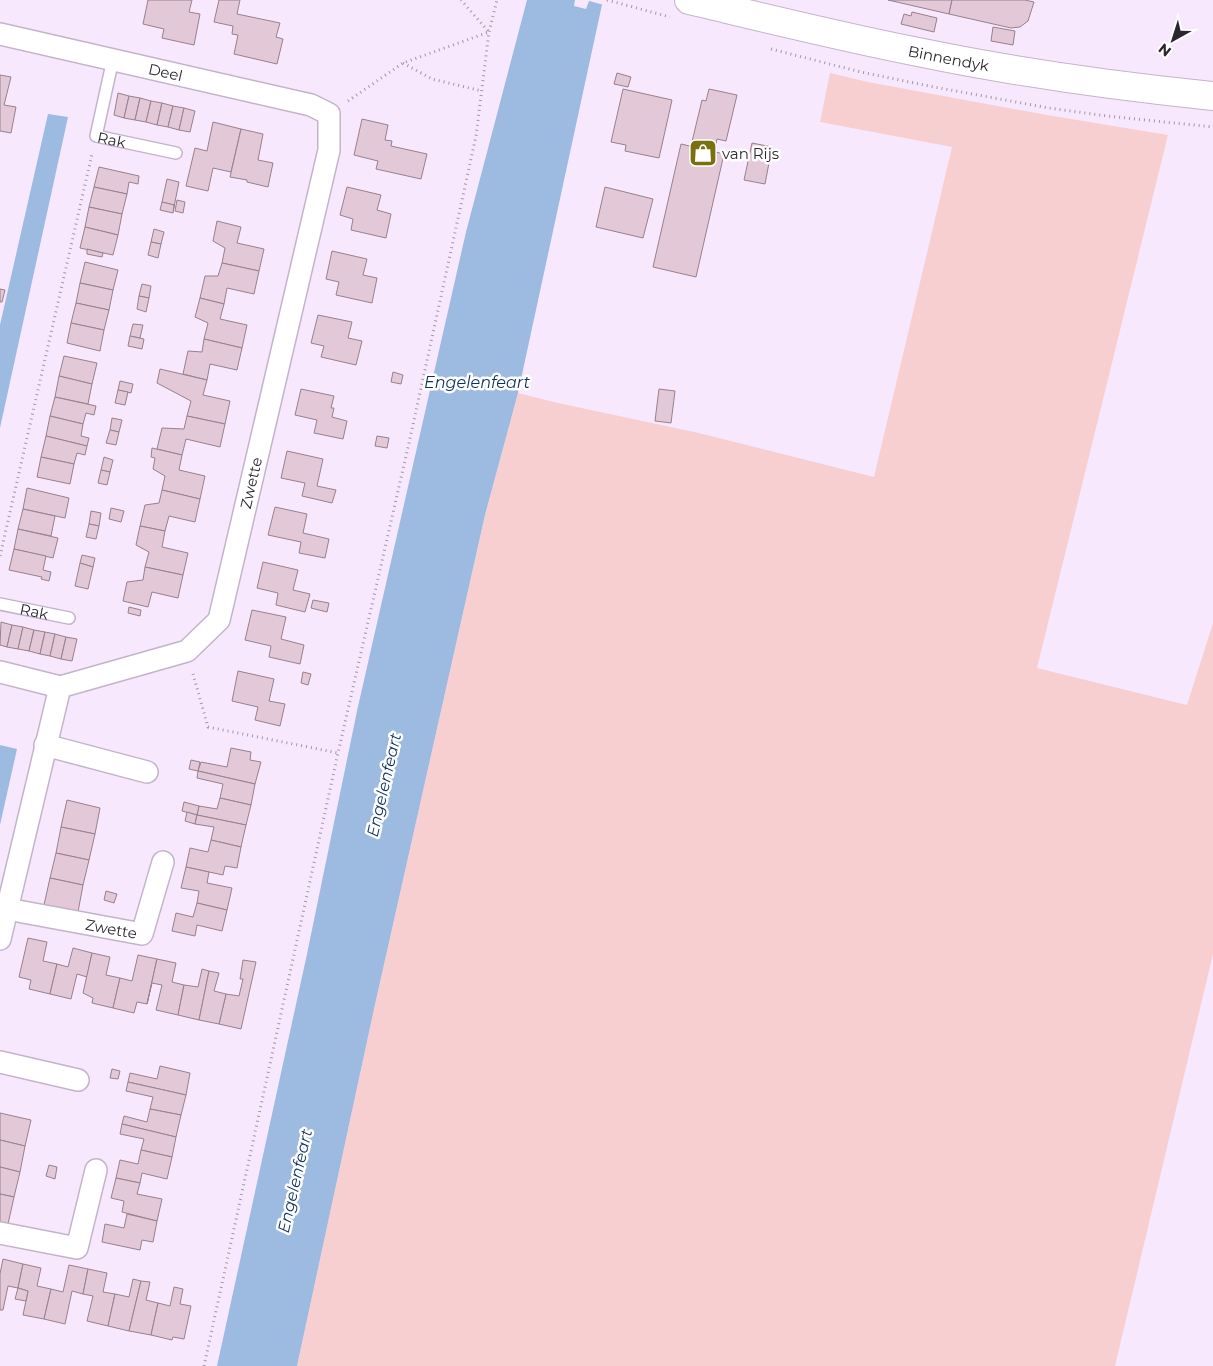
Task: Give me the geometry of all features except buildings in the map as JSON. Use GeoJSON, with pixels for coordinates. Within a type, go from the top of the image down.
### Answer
{"type":"FeatureCollection","features":[{"type":"Feature","properties":{"kind":"main road","name":"Binnendyk"},"geometry":{"type":"LineString","coordinates":[[689,0],[881,44],[974,63],[1117,85],[1213,96]]}},
{"type":"Feature","properties":{"kind":"street","name":"Deel"},"geometry":{"type":"LineString","coordinates":[[0,34],[311,105],[329,114]]}},
{"type":"Feature","properties":{"kind":"street","name":"Zwette"},"geometry":{"type":"LineString","coordinates":[[60,687],[187,651],[219,620],[328,150],[329,114]]}},
{"type":"Feature","properties":{"kind":"street"},"geometry":{"type":"LineString","coordinates":[[0,672],[60,687],[0,939]]}},
{"type":"Feature","properties":{"kind":"street"},"geometry":{"type":"LineString","coordinates":[[45,745],[147,772]]}},
{"type":"Feature","properties":{"kind":"street","name":"Zwette"},"geometry":{"type":"LineString","coordinates":[[7,909],[142,934],[163,862]]}},
{"type":"Feature","properties":{"kind":"street"},"geometry":{"type":"LineString","coordinates":[[0,1062],[78,1080]]}},
{"type":"Feature","properties":{"kind":"street"},"geometry":{"type":"LineString","coordinates":[[0,1233],[77,1248],[96,1170]]}},
{"type":"Feature","properties":{"kind":"lane","name":"Rak"},"geometry":{"type":"LineString","coordinates":[[113,59],[96,136],[176,152]]}},
{"type":"Feature","properties":{"kind":"lane","name":"Rak"},"geometry":{"type":"LineString","coordinates":[[0,604],[69,618]]}},
{"type":"Feature","properties":{"kind":"path"},"geometry":{"type":"LineString","coordinates":[[462,0],[489,32]]}},
{"type":"Feature","properties":{"kind":"path"},"geometry":{"type":"LineString","coordinates":[[204,1366],[338,753],[407,453],[476,136],[489,32],[497,0]]}},
{"type":"Feature","properties":{"kind":"path"},"geometry":{"type":"LineString","coordinates":[[329,114],[402,62],[489,32]]}},
{"type":"Feature","properties":{"kind":"path"},"geometry":{"type":"LineString","coordinates":[[402,62],[432,78],[482,91]]}},
{"type":"Feature","properties":{"kind":"path"},"geometry":{"type":"LineString","coordinates":[[0,556],[96,136]]}},
{"type":"Feature","properties":{"kind":"path"},"geometry":{"type":"LineString","coordinates":[[187,651],[208,727],[338,753]]}},
{"type":"Feature","properties":{"kind":"shaded area"},"geometry":{"type":"Polygon","coordinates":[[[830,73],[868,82],[1047,115],[1168,135],[1037,668],[1187,705],[1213,623],[1213,954],[1115,1366],[297,1366],[374,1009],[485,515],[518,393],[699,433],[874,477],[952,147],[820,122],[830,73]]]}},
{"type":"Feature","properties":{"kind":"water","name":"Engelenfeart"},"geometry":{"type":"Polygon","coordinates":[[[527,0],[603,0],[518,393],[485,515],[374,1009],[297,1366],[217,1366],[307,954],[357,711],[466,232],[527,0]]]}},
{"type":"Feature","properties":{"kind":"water"},"geometry":{"type":"Polygon","coordinates":[[[48,114],[68,117],[0,428],[0,325],[48,114]]]}},
{"type":"Feature","properties":{"kind":"water"},"geometry":{"type":"Polygon","coordinates":[[[0,745],[17,749],[0,825],[0,745]]]}},
{"type":"Feature","properties":{"kind":"pier"},"geometry":{"type":"Polygon","coordinates":[[[575,0],[605,0],[604,5],[589,1],[586,9],[574,6],[575,0]]]}},
{"type":"Feature","properties":{"kind":"place","name":"van Rijs"},"geometry":{"type":"Point","coordinates":[703,153]}}]}
